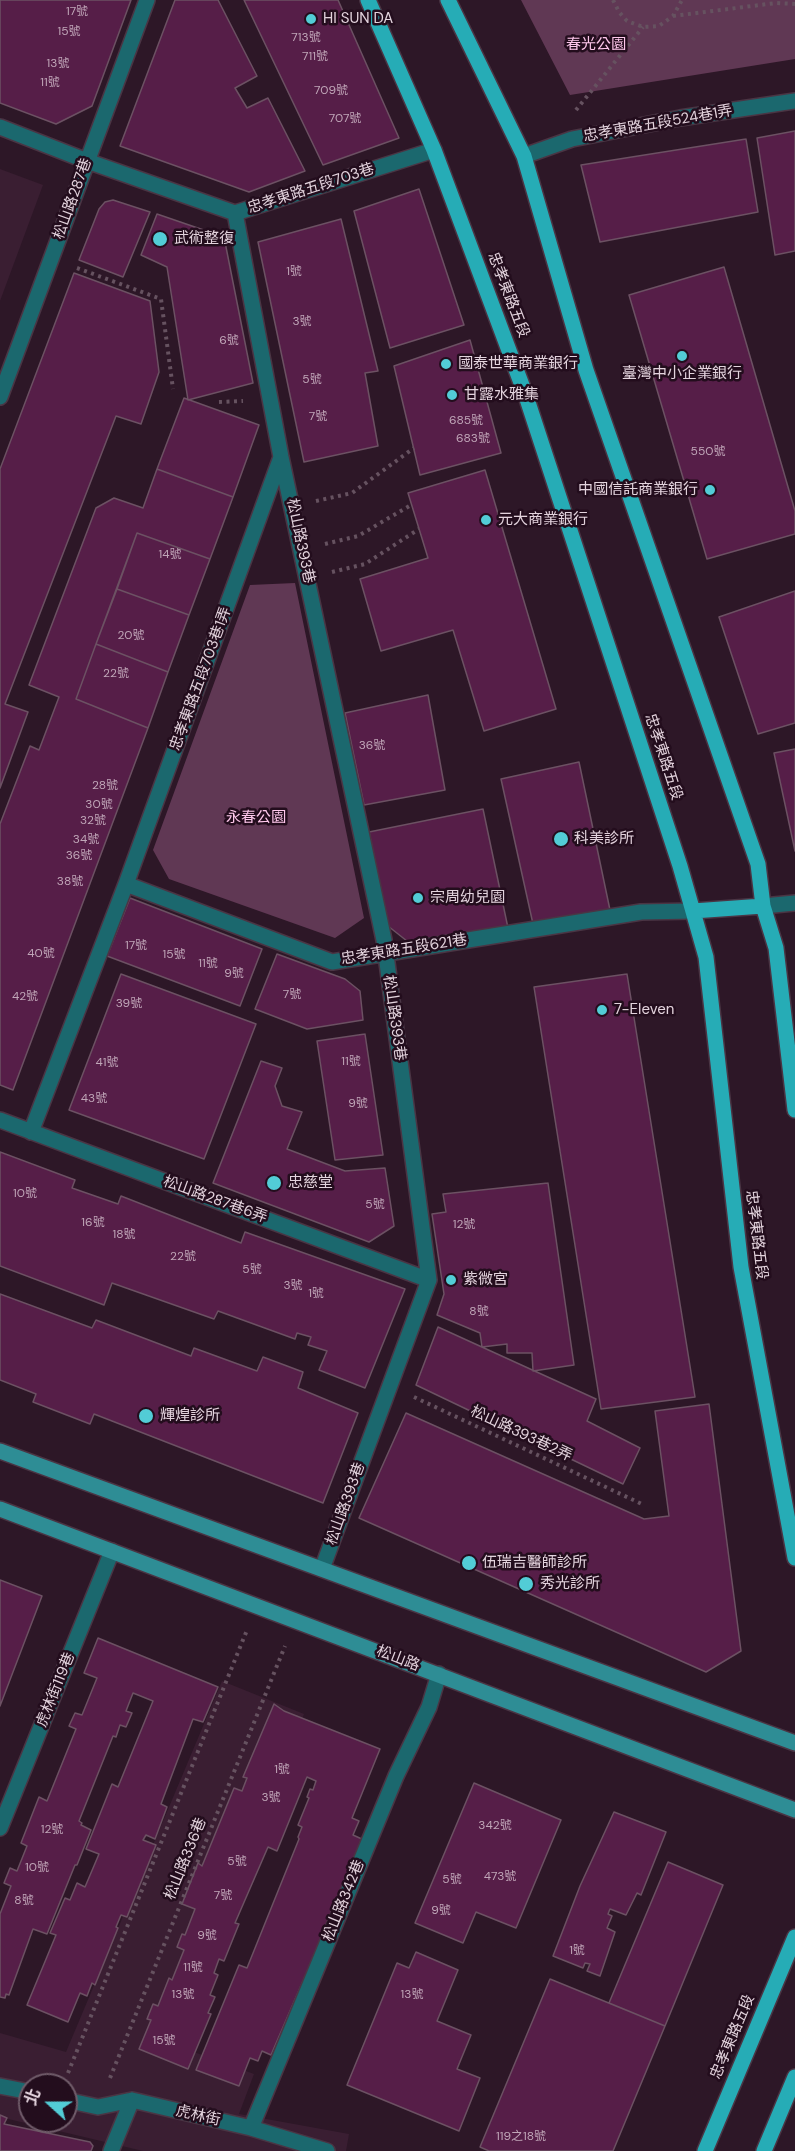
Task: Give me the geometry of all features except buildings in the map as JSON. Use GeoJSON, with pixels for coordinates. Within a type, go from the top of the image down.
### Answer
{"type":"FeatureCollection","features":[{"type":"Feature","properties":{"kind":"main road","name":"忠孝東路五段"},"geometry":{"type":"LineString","coordinates":[[368,0],[434,150],[526,396],[706,957],[741,1267],[795,1558]]}},
{"type":"Feature","properties":{"kind":"main road"},"geometry":{"type":"LineString","coordinates":[[448,0],[524,156],[586,370],[758,864],[763,906],[776,948],[795,1110]]}},
{"type":"Feature","properties":{"kind":"main road"},"geometry":{"type":"LineString","coordinates":[[693,911],[763,906]]}},
{"type":"Feature","properties":{"kind":"main road"},"geometry":{"type":"LineString","coordinates":[[0,1451],[795,1743]]}},
{"type":"Feature","properties":{"kind":"main road","name":"松山路"},"geometry":{"type":"LineString","coordinates":[[0,1509],[795,1810]]}},
{"type":"Feature","properties":{"kind":"main road","name":"忠孝東路五段"},"geometry":{"type":"LineString","coordinates":[[705,2151],[795,1937]]}},
{"type":"Feature","properties":{"kind":"main road"},"geometry":{"type":"LineString","coordinates":[[764,2151],[795,2077]]}},
{"type":"Feature","properties":{"kind":"street","name":"松山路287巷"},"geometry":{"type":"LineString","coordinates":[[0,398],[147,0]]}},
{"type":"Feature","properties":{"kind":"street","name":"忠孝東路五段524巷1弄"},"geometry":{"type":"LineString","coordinates":[[524,156],[572,139],[680,118],[795,101]]}},
{"type":"Feature","properties":{"kind":"street","name":"忠孝東路五段703巷"},"geometry":{"type":"LineString","coordinates":[[0,127],[87,161],[235,213],[434,150]]}},
{"type":"Feature","properties":{"kind":"street"},"geometry":{"type":"LineString","coordinates":[[235,213],[281,457]]}},
{"type":"Feature","properties":{"kind":"street","name":"松山路393巷"},"geometry":{"type":"LineString","coordinates":[[281,457],[386,953],[429,1280],[322,1569]]}},
{"type":"Feature","properties":{"kind":"street","name":"忠孝東路五段703巷1弄"},"geometry":{"type":"LineString","coordinates":[[31,1132],[126,884],[281,457]]}},
{"type":"Feature","properties":{"kind":"street","name":"忠孝東路五段621巷"},"geometry":{"type":"LineString","coordinates":[[126,884],[332,962],[641,912],[693,911]]}},
{"type":"Feature","properties":{"kind":"street"},"geometry":{"type":"LineString","coordinates":[[763,906],[795,903]]}},
{"type":"Feature","properties":{"kind":"street","name":"松山路287巷6弄"},"geometry":{"type":"LineString","coordinates":[[0,1120],[429,1280]]}},
{"type":"Feature","properties":{"kind":"street","name":"虎林街119巷"},"geometry":{"type":"LineString","coordinates":[[1,1825],[112,1551]]}},
{"type":"Feature","properties":{"kind":"street","name":"松山路342巷"},"geometry":{"type":"LineString","coordinates":[[251,2128],[391,1787],[429,1707],[439,1674]]}},
{"type":"Feature","properties":{"kind":"street"},"geometry":{"type":"LineString","coordinates":[[0,2086],[18,2090]]}},
{"type":"Feature","properties":{"kind":"street"},"geometry":{"type":"LineString","coordinates":[[111,2151],[132,2100]]}},
{"type":"Feature","properties":{"kind":"street","name":"虎林街"},"geometry":{"type":"LineString","coordinates":[[78,2102],[98,2106],[132,2100],[251,2128],[327,2151]]}},
{"type":"Feature","properties":{"kind":"path"},"geometry":{"type":"LineString","coordinates":[[613,0],[627,21],[642,27],[659,26],[673,16],[682,0]]}},
{"type":"Feature","properties":{"kind":"path"},"geometry":{"type":"LineString","coordinates":[[673,16],[776,3],[795,4]]}},
{"type":"Feature","properties":{"kind":"path"},"geometry":{"type":"LineString","coordinates":[[573,113],[642,27]]}},
{"type":"Feature","properties":{"kind":"path"},"geometry":{"type":"LineString","coordinates":[[51,259],[161,299],[173,389]]}},
{"type":"Feature","properties":{"kind":"path"},"geometry":{"type":"LineString","coordinates":[[292,506],[352,493],[414,448]]}},
{"type":"Feature","properties":{"kind":"path"},"geometry":{"type":"LineString","coordinates":[[301,550],[358,536],[411,505]]}},
{"type":"Feature","properties":{"kind":"path"},"geometry":{"type":"LineString","coordinates":[[307,578],[364,564],[419,529]]}},
{"type":"Feature","properties":{"kind":"path","name":"松山路393巷2弄"},"geometry":{"type":"LineString","coordinates":[[389,1385],[644,1505]]}},
{"type":"Feature","properties":{"kind":"path","name":"松山路336巷"},"geometry":{"type":"LineString","coordinates":[[67,2073],[258,1606]]}},
{"type":"Feature","properties":{"kind":"path","name":"松山路336巷"},"geometry":{"type":"LineString","coordinates":[[98,2106],[297,1620]]}},
{"type":"Feature","properties":{"kind":"shaded area"},"geometry":{"type":"Polygon","coordinates":[[[0,169],[43,185],[0,301],[0,169]]]}},
{"type":"Feature","properties":{"kind":"shaded area"},"geometry":{"type":"Polygon","coordinates":[[[222,1681],[304,1714],[172,2044],[254,2074],[239,2114],[349,2134],[346,2151],[143,2151],[67,2133],[78,2133],[78,2073],[18,2073],[18,2121],[0,2117],[0,2033],[66,2052],[222,1681]]]}},
{"type":"Feature","properties":{"kind":"green space","name":"春光公園"},"geometry":{"type":"Polygon","coordinates":[[[521,0],[795,0],[795,59],[570,95],[521,0]]]}},
{"type":"Feature","properties":{"kind":"green space","name":"永春公園"},"geometry":{"type":"Polygon","coordinates":[[[295,583],[364,918],[335,938],[169,879],[153,850],[250,585],[295,583]]]}},
{"type":"Feature","properties":{"kind":"place","name":"HI SUN DA"},"geometry":{"type":"Point","coordinates":[311,19]}},
{"type":"Feature","properties":{"kind":"place","name":"武術整復"},"geometry":{"type":"Point","coordinates":[160,239]}},
{"type":"Feature","properties":{"kind":"place","name":"臺灣中小企業銀行"},"geometry":{"type":"Point","coordinates":[682,356]}},
{"type":"Feature","properties":{"kind":"place","name":"國泰世華商業銀行"},"geometry":{"type":"Point","coordinates":[446,364]}},
{"type":"Feature","properties":{"kind":"place","name":"甘露水雅集"},"geometry":{"type":"Point","coordinates":[452,395]}},
{"type":"Feature","properties":{"kind":"place","name":"中國信託商業銀行"},"geometry":{"type":"Point","coordinates":[710,490]}},
{"type":"Feature","properties":{"kind":"place","name":"元大商業銀行"},"geometry":{"type":"Point","coordinates":[486,520]}},
{"type":"Feature","properties":{"kind":"place","name":"科美診所"},"geometry":{"type":"Point","coordinates":[561,839]}},
{"type":"Feature","properties":{"kind":"place","name":"宗周幼兒園"},"geometry":{"type":"Point","coordinates":[418,898]}},
{"type":"Feature","properties":{"kind":"place","name":"7-Eleven"},"geometry":{"type":"Point","coordinates":[602,1010]}},
{"type":"Feature","properties":{"kind":"place","name":"忠慈堂"},"geometry":{"type":"Point","coordinates":[274,1183]}},
{"type":"Feature","properties":{"kind":"place","name":"紫微宮"},"geometry":{"type":"Point","coordinates":[451,1280]}},
{"type":"Feature","properties":{"kind":"place","name":"輝煌診所"},"geometry":{"type":"Point","coordinates":[146,1416]}},
{"type":"Feature","properties":{"kind":"place","name":"伍瑞吉醫師診所"},"geometry":{"type":"Point","coordinates":[469,1563]}},
{"type":"Feature","properties":{"kind":"place","name":"秀光診所"},"geometry":{"type":"Point","coordinates":[526,1584]}}]}
